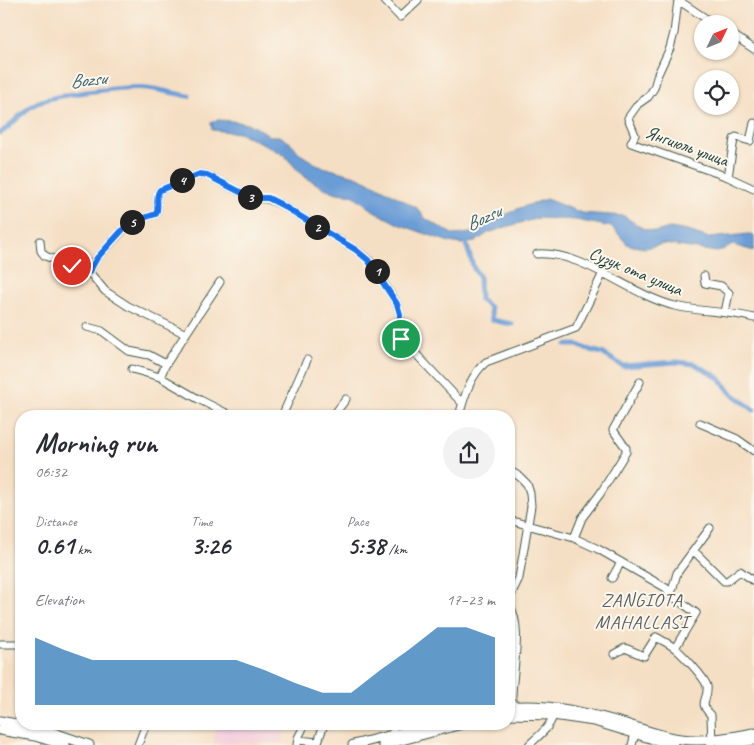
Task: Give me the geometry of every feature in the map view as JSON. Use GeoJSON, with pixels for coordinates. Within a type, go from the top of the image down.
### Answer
{"type":"FeatureCollection","features":[{"type":"Feature","properties":{"kind":"main road"},"geometry":{"type":"LineString","coordinates":[[515,709],[551,707],[572,710],[680,739],[712,742],[754,733]]}},
{"type":"Feature","properties":{"kind":"main road"},"geometry":{"type":"LineString","coordinates":[[515,710],[594,721],[673,745]]}},
{"type":"Feature","properties":{"kind":"main road"},"geometry":{"type":"LineString","coordinates":[[0,721],[15,724]]}},
{"type":"Feature","properties":{"kind":"main road"},"geometry":{"type":"LineString","coordinates":[[0,730],[35,736],[65,745]]}},
{"type":"Feature","properties":{"kind":"main road"},"geometry":{"type":"LineString","coordinates":[[42,730],[88,745]]}},
{"type":"Feature","properties":{"kind":"main road"},"geometry":{"type":"LineString","coordinates":[[353,745],[412,730]]}},
{"type":"Feature","properties":{"kind":"main road"},"geometry":{"type":"LineString","coordinates":[[383,745],[439,730]]}},
{"type":"Feature","properties":{"kind":"main road"},"geometry":{"type":"LineString","coordinates":[[720,745],[754,740]]}},
{"type":"Feature","properties":{"kind":"street"},"geometry":{"type":"LineString","coordinates":[[384,0],[400,17],[418,0]]}},
{"type":"Feature","properties":{"kind":"street"},"geometry":{"type":"LineString","coordinates":[[678,0],[700,15]]}},
{"type":"Feature","properties":{"kind":"street","name":"Янгиюль улица"},"geometry":{"type":"LineString","coordinates":[[678,0],[670,48],[648,97],[638,104],[628,118],[635,136],[631,143],[754,188]]}},
{"type":"Feature","properties":{"kind":"street"},"geometry":{"type":"LineString","coordinates":[[739,39],[754,49]]}},
{"type":"Feature","properties":{"kind":"street"},"geometry":{"type":"LineString","coordinates":[[728,177],[734,139],[736,137],[750,141],[754,123]]}},
{"type":"Feature","properties":{"kind":"street"},"geometry":{"type":"LineString","coordinates":[[89,272],[97,258],[128,224],[156,214],[158,211],[157,193],[160,190],[197,174],[207,175],[252,198],[268,198],[280,204],[356,250],[368,260],[397,304],[400,314],[400,337],[462,403]]}},
{"type":"Feature","properties":{"kind":"street"},"geometry":{"type":"LineString","coordinates":[[40,241],[41,251],[45,256],[89,272],[105,291],[128,306],[186,334]]}},
{"type":"Feature","properties":{"kind":"street","name":"Сузук ота улица"},"geometry":{"type":"LineString","coordinates":[[537,254],[548,253],[561,256],[675,306],[725,312],[754,318]]}},
{"type":"Feature","properties":{"kind":"street"},"geometry":{"type":"LineString","coordinates":[[460,410],[469,386],[483,365],[490,360],[578,327],[603,273]]}},
{"type":"Feature","properties":{"kind":"street"},"geometry":{"type":"LineString","coordinates":[[704,276],[705,283],[721,286],[729,293],[725,312]]}},
{"type":"Feature","properties":{"kind":"street"},"geometry":{"type":"LineString","coordinates":[[160,377],[166,364],[220,282]]}},
{"type":"Feature","properties":{"kind":"street"},"geometry":{"type":"LineString","coordinates":[[86,327],[102,331],[129,351],[149,355],[166,364]]}},
{"type":"Feature","properties":{"kind":"street"},"geometry":{"type":"LineString","coordinates":[[285,410],[307,360]]}},
{"type":"Feature","properties":{"kind":"street"},"geometry":{"type":"LineString","coordinates":[[132,369],[160,377],[220,410]]}},
{"type":"Feature","properties":{"kind":"street"},"geometry":{"type":"LineString","coordinates":[[574,538],[582,518],[600,494],[626,452],[626,448],[613,430],[640,382]]}},
{"type":"Feature","properties":{"kind":"street"},"geometry":{"type":"LineString","coordinates":[[338,410],[346,399]]}},
{"type":"Feature","properties":{"kind":"street"},"geometry":{"type":"LineString","coordinates":[[700,423],[737,439],[754,451]]}},
{"type":"Feature","properties":{"kind":"street"},"geometry":{"type":"LineString","coordinates":[[515,474],[526,484],[530,493],[531,506],[519,578],[515,586]]}},
{"type":"Feature","properties":{"kind":"street"},"geometry":{"type":"LineString","coordinates":[[515,522],[574,538],[666,588],[696,613],[674,648]]}},
{"type":"Feature","properties":{"kind":"street"},"geometry":{"type":"LineString","coordinates":[[671,594],[677,573],[710,528]]}},
{"type":"Feature","properties":{"kind":"street"},"geometry":{"type":"LineString","coordinates":[[694,551],[724,581],[727,581],[740,571],[754,581]]}},
{"type":"Feature","properties":{"kind":"street"},"geometry":{"type":"LineString","coordinates":[[612,578],[621,562]]}},
{"type":"Feature","properties":{"kind":"street"},"geometry":{"type":"LineString","coordinates":[[515,619],[517,626],[515,650]]}},
{"type":"Feature","properties":{"kind":"street"},"geometry":{"type":"LineString","coordinates":[[614,654],[625,648],[644,656],[656,637],[674,648],[705,682],[707,690],[703,700],[704,706],[711,715],[712,742]]}},
{"type":"Feature","properties":{"kind":"street"},"geometry":{"type":"LineString","coordinates":[[0,644],[15,644]]}},
{"type":"Feature","properties":{"kind":"street"},"geometry":{"type":"LineString","coordinates":[[529,745],[547,727],[553,719],[553,715]]}},
{"type":"Feature","properties":{"kind":"street"},"geometry":{"type":"LineString","coordinates":[[138,745],[144,730]]}},
{"type":"Feature","properties":{"kind":"street"},"geometry":{"type":"LineString","coordinates":[[302,730],[297,742],[318,742],[322,730]]}},
{"type":"Feature","properties":{"kind":"street"},"geometry":{"type":"LineString","coordinates":[[393,730],[393,735]]}},
{"type":"Feature","properties":{"kind":"street"},"geometry":{"type":"LineString","coordinates":[[632,745],[635,734]]}},
{"type":"Feature","properties":{"kind":"shaded area"},"geometry":{"type":"Polygon","coordinates":[[[215,730],[285,730],[283,742],[214,743],[215,730]]]}},
{"type":"Feature","properties":{"kind":"water"},"geometry":{"type":"Polygon","coordinates":[[[217,120],[245,124],[258,128],[270,136],[280,136],[292,144],[300,154],[319,166],[356,176],[376,185],[417,208],[426,219],[454,235],[471,233],[517,209],[546,199],[582,213],[624,216],[642,228],[655,232],[670,228],[688,231],[709,238],[749,234],[754,236],[754,251],[733,245],[717,252],[664,244],[645,248],[628,245],[612,227],[576,220],[539,218],[488,233],[475,242],[461,244],[449,242],[398,224],[374,211],[353,195],[337,193],[322,187],[303,176],[284,155],[264,144],[239,133],[212,130],[211,122],[217,120]]]}},
{"type":"Feature","properties":{"kind":"waterway","name":"Bozsu"},"geometry":{"type":"LineString","coordinates":[[0,133],[30,107],[44,100],[57,97],[138,88],[148,88],[189,96]]}},
{"type":"Feature","properties":{"kind":"waterway"},"geometry":{"type":"LineString","coordinates":[[466,243],[474,269],[479,276],[480,300],[490,307],[492,320],[512,324]]}},
{"type":"Feature","properties":{"kind":"waterway"},"geometry":{"type":"LineString","coordinates":[[566,345],[578,345],[602,353],[623,366],[676,362],[695,364],[719,378],[731,393],[754,410]]}},
{"type":"Feature","properties":{"kind":"district","name":"ZANGIOTA MAHALLASI"},"geometry":{"type":"Point","coordinates":[642,610]}},
{"type":"Feature","properties":{"kind":"route"},"geometry":{"type":"LineString","coordinates":[[72,266],[89,272],[97,258],[128,224],[156,214],[158,211],[158,191],[197,174],[207,175],[252,198],[268,198],[280,204],[356,250],[368,260],[383,280],[397,304],[400,314],[399,334],[401,339]]}}]}
